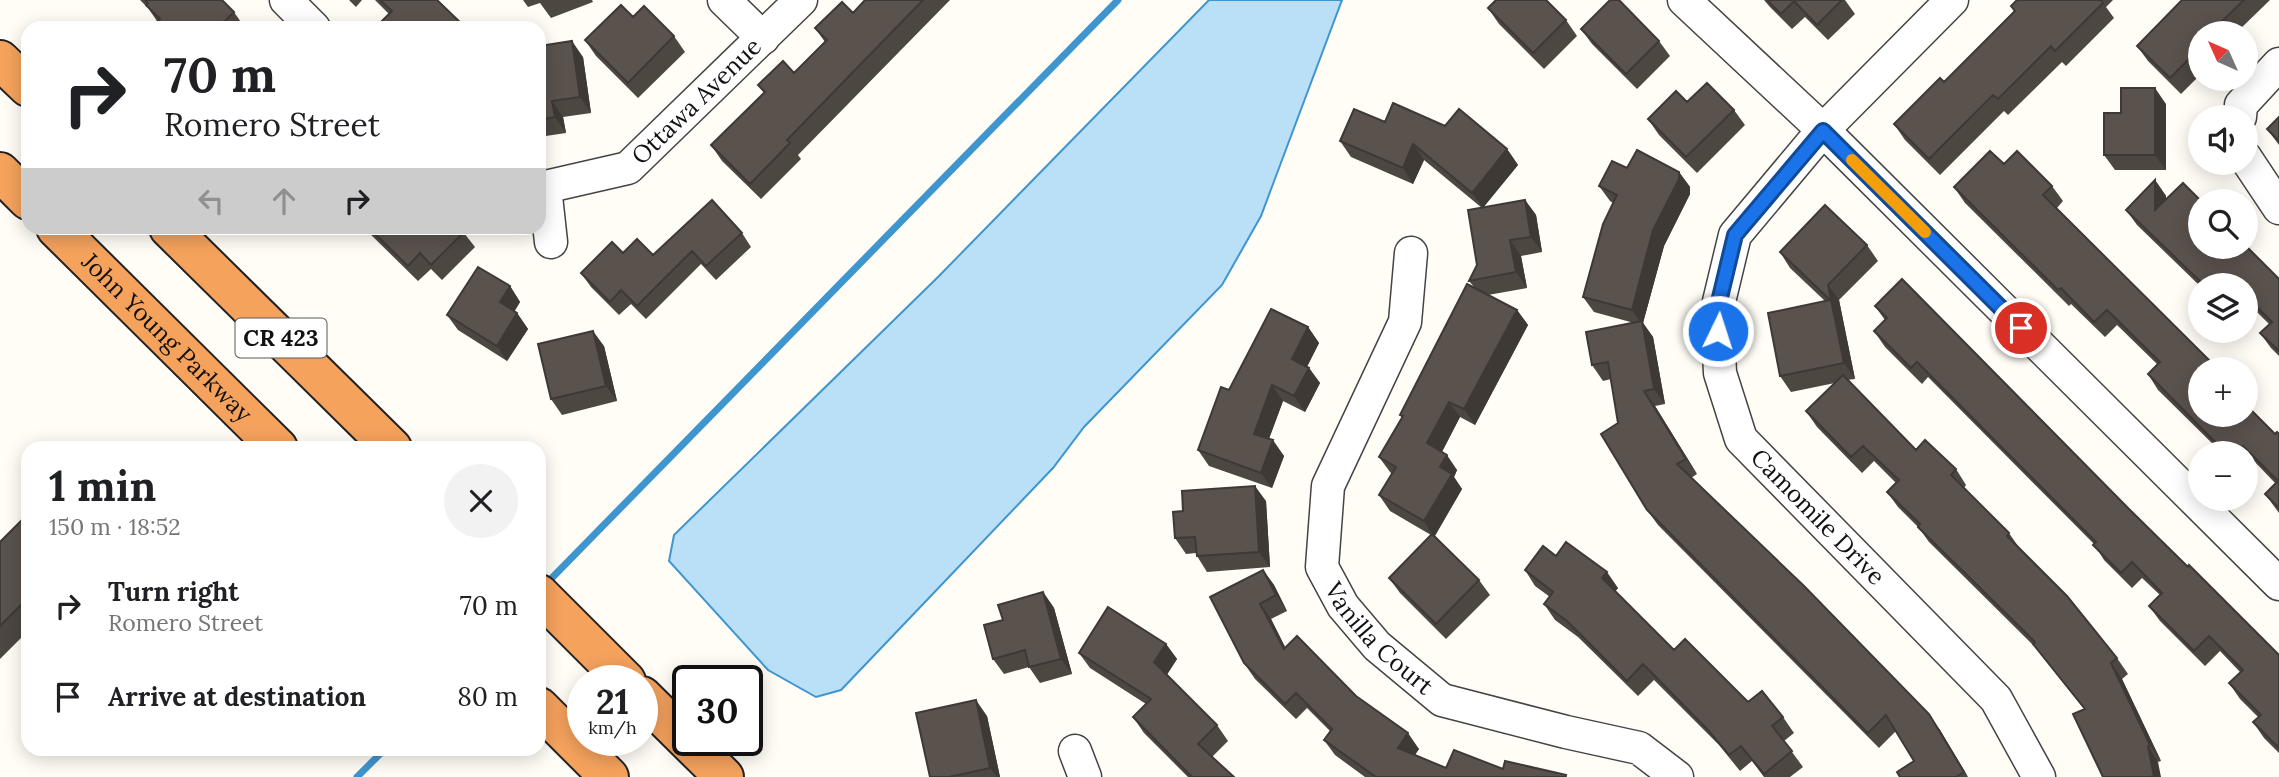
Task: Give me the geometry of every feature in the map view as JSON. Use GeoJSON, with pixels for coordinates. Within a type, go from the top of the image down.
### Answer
{"type":"FeatureCollection","features":[{"type":"Feature","properties":{"kind":"highway"},"geometry":{"type":"LineString","coordinates":[[0,60],[21,81]]}},
{"type":"Feature","properties":{"kind":"highway"},"geometry":{"type":"LineString","coordinates":[[0,172],[21,193]]}},
{"type":"Feature","properties":{"kind":"highway","name":"John Young Parkway"},"geometry":{"type":"LineString","coordinates":[[63,235],[271,441]]}},
{"type":"Feature","properties":{"kind":"highway","name":"CR 423"},"geometry":{"type":"LineString","coordinates":[[176,235],[385,441]]}},
{"type":"Feature","properties":{"kind":"highway"},"geometry":{"type":"LineString","coordinates":[[546,601],[610,665]]}},
{"type":"Feature","properties":{"kind":"highway"},"geometry":{"type":"LineString","coordinates":[[658,712],[724,777]]}},
{"type":"Feature","properties":{"kind":"highway"},"geometry":{"type":"LineString","coordinates":[[546,715],[609,777]]}},
{"type":"Feature","properties":{"kind":"street"},"geometry":{"type":"LineString","coordinates":[[286,0],[307,21]]}},
{"type":"Feature","properties":{"kind":"street"},"geometry":{"type":"LineString","coordinates":[[724,0],[763,38]]}},
{"type":"Feature","properties":{"kind":"street","name":"Ottawa Avenue"},"geometry":{"type":"LineString","coordinates":[[546,185],[628,168],[800,0]]}},
{"type":"Feature","properties":{"kind":"street"},"geometry":{"type":"LineString","coordinates":[[1684,0],[1823,131],[2279,584]]}},
{"type":"Feature","properties":{"kind":"street","name":"Camomile Drive"},"geometry":{"type":"LineString","coordinates":[[1952,0],[1823,131],[1735,235],[1717,310],[1720,373],[1741,439],[1997,699],[2039,777]]}},
{"type":"Feature","properties":{"kind":"street"},"geometry":{"type":"LineString","coordinates":[[2241,105],[2279,64]]}},
{"type":"Feature","properties":{"kind":"street"},"geometry":{"type":"LineString","coordinates":[[2257,175],[2279,208]]}},
{"type":"Feature","properties":{"kind":"street"},"geometry":{"type":"LineString","coordinates":[[546,211],[551,242]]}},
{"type":"Feature","properties":{"kind":"street","name":"Vanilla Court"},"geometry":{"type":"LineString","coordinates":[[1411,253],[1405,322],[1328,486],[1322,567],[1343,606],[1377,646],[1442,700],[1639,748],[1677,777]]}},
{"type":"Feature","properties":{"kind":"water"},"geometry":{"type":"Polygon","coordinates":[[[1209,0],[1342,0],[1261,216],[1222,285],[1084,427],[1053,468],[841,690],[816,697],[768,670],[669,561],[674,535],[938,277],[1209,0]]]}},
{"type":"Feature","properties":{"kind":"building"},"geometry":{"type":"Polygon","coordinates":[[[145,0],[222,0],[234,12],[225,21],[158,21],[160,19],[146,5],[148,3],[145,0]]]}},
{"type":"Feature","properties":{"kind":"building"},"geometry":{"type":"Polygon","coordinates":[[[380,0],[437,0],[459,21],[382,21],[392,11],[380,0]]]}},
{"type":"Feature","properties":{"kind":"building"},"geometry":{"type":"Polygon","coordinates":[[[865,0],[923,0],[787,140],[790,143],[750,184],[711,145],[765,92],[758,85],[783,61],[794,73],[827,40],[815,28],[842,2],[853,13],[865,0]]]}},
{"type":"Feature","properties":{"kind":"building"},"geometry":{"type":"Polygon","coordinates":[[[1496,0],[1546,0],[1566,20],[1533,53],[1488,8],[1496,0]]]}},
{"type":"Feature","properties":{"kind":"building"},"geometry":{"type":"Polygon","coordinates":[[[1610,0],[1619,0],[1659,41],[1626,74],[1581,29],[1610,0]]]}},
{"type":"Feature","properties":{"kind":"building"},"geometry":{"type":"Polygon","coordinates":[[[1767,0],[1842,0],[1817,25],[1794,1],[1781,14],[1767,0]]]}},
{"type":"Feature","properties":{"kind":"building"},"geometry":{"type":"Polygon","coordinates":[[[2017,0],[2101,0],[2103,3],[2055,51],[2051,46],[1998,99],[1993,95],[1929,159],[1894,124],[1940,78],[1944,82],[2015,11],[2011,6],[2017,0]]]}},
{"type":"Feature","properties":{"kind":"building"},"geometry":{"type":"Polygon","coordinates":[[[2182,0],[2244,0],[2222,21],[2188,21],[2188,60],[2170,78],[2137,46],[2182,0]]]}},
{"type":"Feature","properties":{"kind":"building"},"geometry":{"type":"Polygon","coordinates":[[[621,5],[633,17],[644,6],[674,36],[628,83],[585,40],[621,5]]]}},
{"type":"Feature","properties":{"kind":"building"},"geometry":{"type":"Polygon","coordinates":[[[572,41],[580,97],[552,101],[555,117],[546,119],[546,45],[572,41]]]}},
{"type":"Feature","properties":{"kind":"building"},"geometry":{"type":"Polygon","coordinates":[[[1707,83],[1734,110],[1686,157],[1648,119],[1676,91],[1687,102],[1707,83]]]}},
{"type":"Feature","properties":{"kind":"building"},"geometry":{"type":"Polygon","coordinates":[[[2121,88],[2155,88],[2155,155],[2104,155],[2104,113],[2121,113],[2121,88]]]}},
{"type":"Feature","properties":{"kind":"building"},"geometry":{"type":"Polygon","coordinates":[[[1393,103],[1445,126],[1459,109],[1507,149],[1472,193],[1413,144],[1403,168],[1340,141],[1354,109],[1385,122],[1393,103]]]}},
{"type":"Feature","properties":{"kind":"building"},"geometry":{"type":"Polygon","coordinates":[[[2279,117],[2279,141],[2267,129],[2279,117]]]}},
{"type":"Feature","properties":{"kind":"building"},"geometry":{"type":"Polygon","coordinates":[[[1637,150],[1679,172],[1679,179],[1653,230],[1632,310],[1583,297],[1603,224],[1617,195],[1599,186],[1612,161],[1627,168],[1637,150]]]}},
{"type":"Feature","properties":{"kind":"building"},"geometry":{"type":"Polygon","coordinates":[[[1990,151],[2004,164],[2017,151],[2052,186],[2043,195],[2188,339],[2188,343],[2192,343],[2206,357],[2188,357],[2188,415],[2148,374],[2160,362],[2107,310],[2094,322],[1954,187],[1990,151]]]}},
{"type":"Feature","properties":{"kind":"building"},"geometry":{"type":"Polygon","coordinates":[[[2155,180],[2155,210],[2183,183],[2189,189],[2188,259],[2258,258],[2279,279],[2279,351],[2260,333],[2272,322],[2258,308],[2258,273],[2192,273],[2126,210],[2155,180]]]}},
{"type":"Feature","properties":{"kind":"building"},"geometry":{"type":"Polygon","coordinates":[[[712,200],[742,233],[706,266],[692,251],[637,306],[621,290],[610,302],[581,273],[612,242],[623,253],[637,239],[653,255],[712,200]]]}},
{"type":"Feature","properties":{"kind":"building"},"geometry":{"type":"Polygon","coordinates":[[[1525,200],[1531,237],[1510,240],[1516,272],[1469,281],[1477,265],[1468,210],[1525,200]]]}},
{"type":"Feature","properties":{"kind":"building"},"geometry":{"type":"Polygon","coordinates":[[[1825,205],[1867,245],[1828,285],[1844,363],[1780,376],[1768,313],[1830,300],[1780,252],[1825,205]]]}},
{"type":"Feature","properties":{"kind":"building"},"geometry":{"type":"Polygon","coordinates":[[[376,235],[461,235],[431,265],[420,253],[408,266],[376,235]]]}},
{"type":"Feature","properties":{"kind":"building"},"geometry":{"type":"Polygon","coordinates":[[[478,267],[510,286],[500,302],[517,313],[497,346],[447,315],[478,267]]]}},
{"type":"Feature","properties":{"kind":"building"},"geometry":{"type":"Polygon","coordinates":[[[1902,279],[2129,509],[2279,655],[2279,748],[2253,722],[2261,715],[2229,683],[2243,670],[2209,636],[2194,651],[2149,606],[2162,593],[2132,562],[2121,573],[2093,545],[2096,542],[1917,362],[1911,368],[1874,331],[1887,318],[1875,306],[1902,279]]]}},
{"type":"Feature","properties":{"kind":"building"},"geometry":{"type":"Polygon","coordinates":[[[1467,284],[1517,310],[1464,409],[1449,402],[1427,443],[1447,455],[1440,467],[1452,474],[1424,521],[1379,495],[1396,467],[1379,457],[1403,416],[1400,415],[1467,284]]]}},
{"type":"Feature","properties":{"kind":"building"},"geometry":{"type":"Polygon","coordinates":[[[1271,309],[1308,327],[1292,359],[1309,368],[1294,396],[1272,385],[1254,434],[1273,440],[1261,473],[1198,450],[1221,387],[1229,390],[1271,309]]]}},
{"type":"Feature","properties":{"kind":"building"},"geometry":{"type":"Polygon","coordinates":[[[1642,321],[1654,389],[1644,391],[1686,459],[1677,464],[1804,586],[1929,714],[1964,772],[1956,777],[1900,777],[1897,772],[1914,761],[1886,715],[1868,733],[1647,510],[1601,434],[1618,423],[1608,362],[1592,365],[1586,332],[1642,321]]]}},
{"type":"Feature","properties":{"kind":"building"},"geometry":{"type":"Polygon","coordinates":[[[593,331],[606,386],[551,399],[538,344],[593,331]]]}},
{"type":"Feature","properties":{"kind":"building"},"geometry":{"type":"Polygon","coordinates":[[[1843,375],[1916,450],[1925,440],[1956,469],[1951,475],[2067,596],[2117,658],[2111,663],[2150,745],[2148,746],[2154,777],[2103,777],[2073,714],[2085,709],[2033,644],[2035,642],[1918,527],[1920,524],[1887,492],[1899,480],[1863,446],[1851,457],[1806,411],[1843,375]]]}},
{"type":"Feature","properties":{"kind":"building"},"geometry":{"type":"Polygon","coordinates":[[[2258,417],[2275,434],[2279,434],[2279,508],[2265,494],[2278,481],[2258,461],[2258,441],[2214,441],[2200,427],[2258,427],[2258,417]]]}},
{"type":"Feature","properties":{"kind":"building"},"geometry":{"type":"Polygon","coordinates":[[[1255,486],[1259,552],[1197,556],[1195,537],[1175,538],[1173,512],[1183,511],[1182,491],[1255,486]]]}},
{"type":"Feature","properties":{"kind":"building"},"geometry":{"type":"Polygon","coordinates":[[[21,521],[21,605],[0,626],[0,542],[21,521]]]}},
{"type":"Feature","properties":{"kind":"building"},"geometry":{"type":"Polygon","coordinates":[[[1432,534],[1479,580],[1436,624],[1389,578],[1432,534]]]}},
{"type":"Feature","properties":{"kind":"building"},"geometry":{"type":"Polygon","coordinates":[[[1566,542],[1607,572],[1602,578],[1674,650],[1685,639],[1748,702],[1762,691],[1783,717],[1772,726],[1792,751],[1764,774],[1741,746],[1729,755],[1643,664],[1627,681],[1567,621],[1544,604],[1553,592],[1525,570],[1543,546],[1556,556],[1566,542]]]}},
{"type":"Feature","properties":{"kind":"building"},"geometry":{"type":"Polygon","coordinates":[[[1263,570],[1276,595],[1260,604],[1284,649],[1297,636],[1356,696],[1408,733],[1398,748],[1446,768],[1454,750],[1503,769],[1505,761],[1566,775],[1565,777],[1376,777],[1324,740],[1332,729],[1296,693],[1285,704],[1244,663],[1210,597],[1263,570]]]}},
{"type":"Feature","properties":{"kind":"building"},"geometry":{"type":"Polygon","coordinates":[[[1043,592],[1061,659],[1029,667],[1025,650],[993,659],[984,625],[1003,620],[998,605],[1043,592]]]}},
{"type":"Feature","properties":{"kind":"building"},"geometry":{"type":"Polygon","coordinates":[[[1108,607],[1166,644],[1154,662],[1217,725],[1198,744],[1234,777],[1190,777],[1133,717],[1151,699],[1079,653],[1108,607]]]}},
{"type":"Feature","properties":{"kind":"building"},"geometry":{"type":"Polygon","coordinates":[[[976,700],[990,768],[949,777],[930,777],[916,713],[976,700]]]}},
{"type":"Feature","properties":{"kind":"waterway"},"geometry":{"type":"LineString","coordinates":[[546,584],[1118,0]]}},
{"type":"Feature","properties":{"kind":"waterway"},"geometry":{"type":"LineString","coordinates":[[357,777],[378,756]]}},
{"type":"Feature","properties":{"kind":"slow traffic"},"geometry":{"type":"LineString","coordinates":[[1852,160],[1925,232]]}},
{"type":"Feature","properties":{"kind":"route"},"geometry":{"type":"LineString","coordinates":[[1718,331],[1717,310],[1735,235],[1823,131],[2021,328]]}}]}
